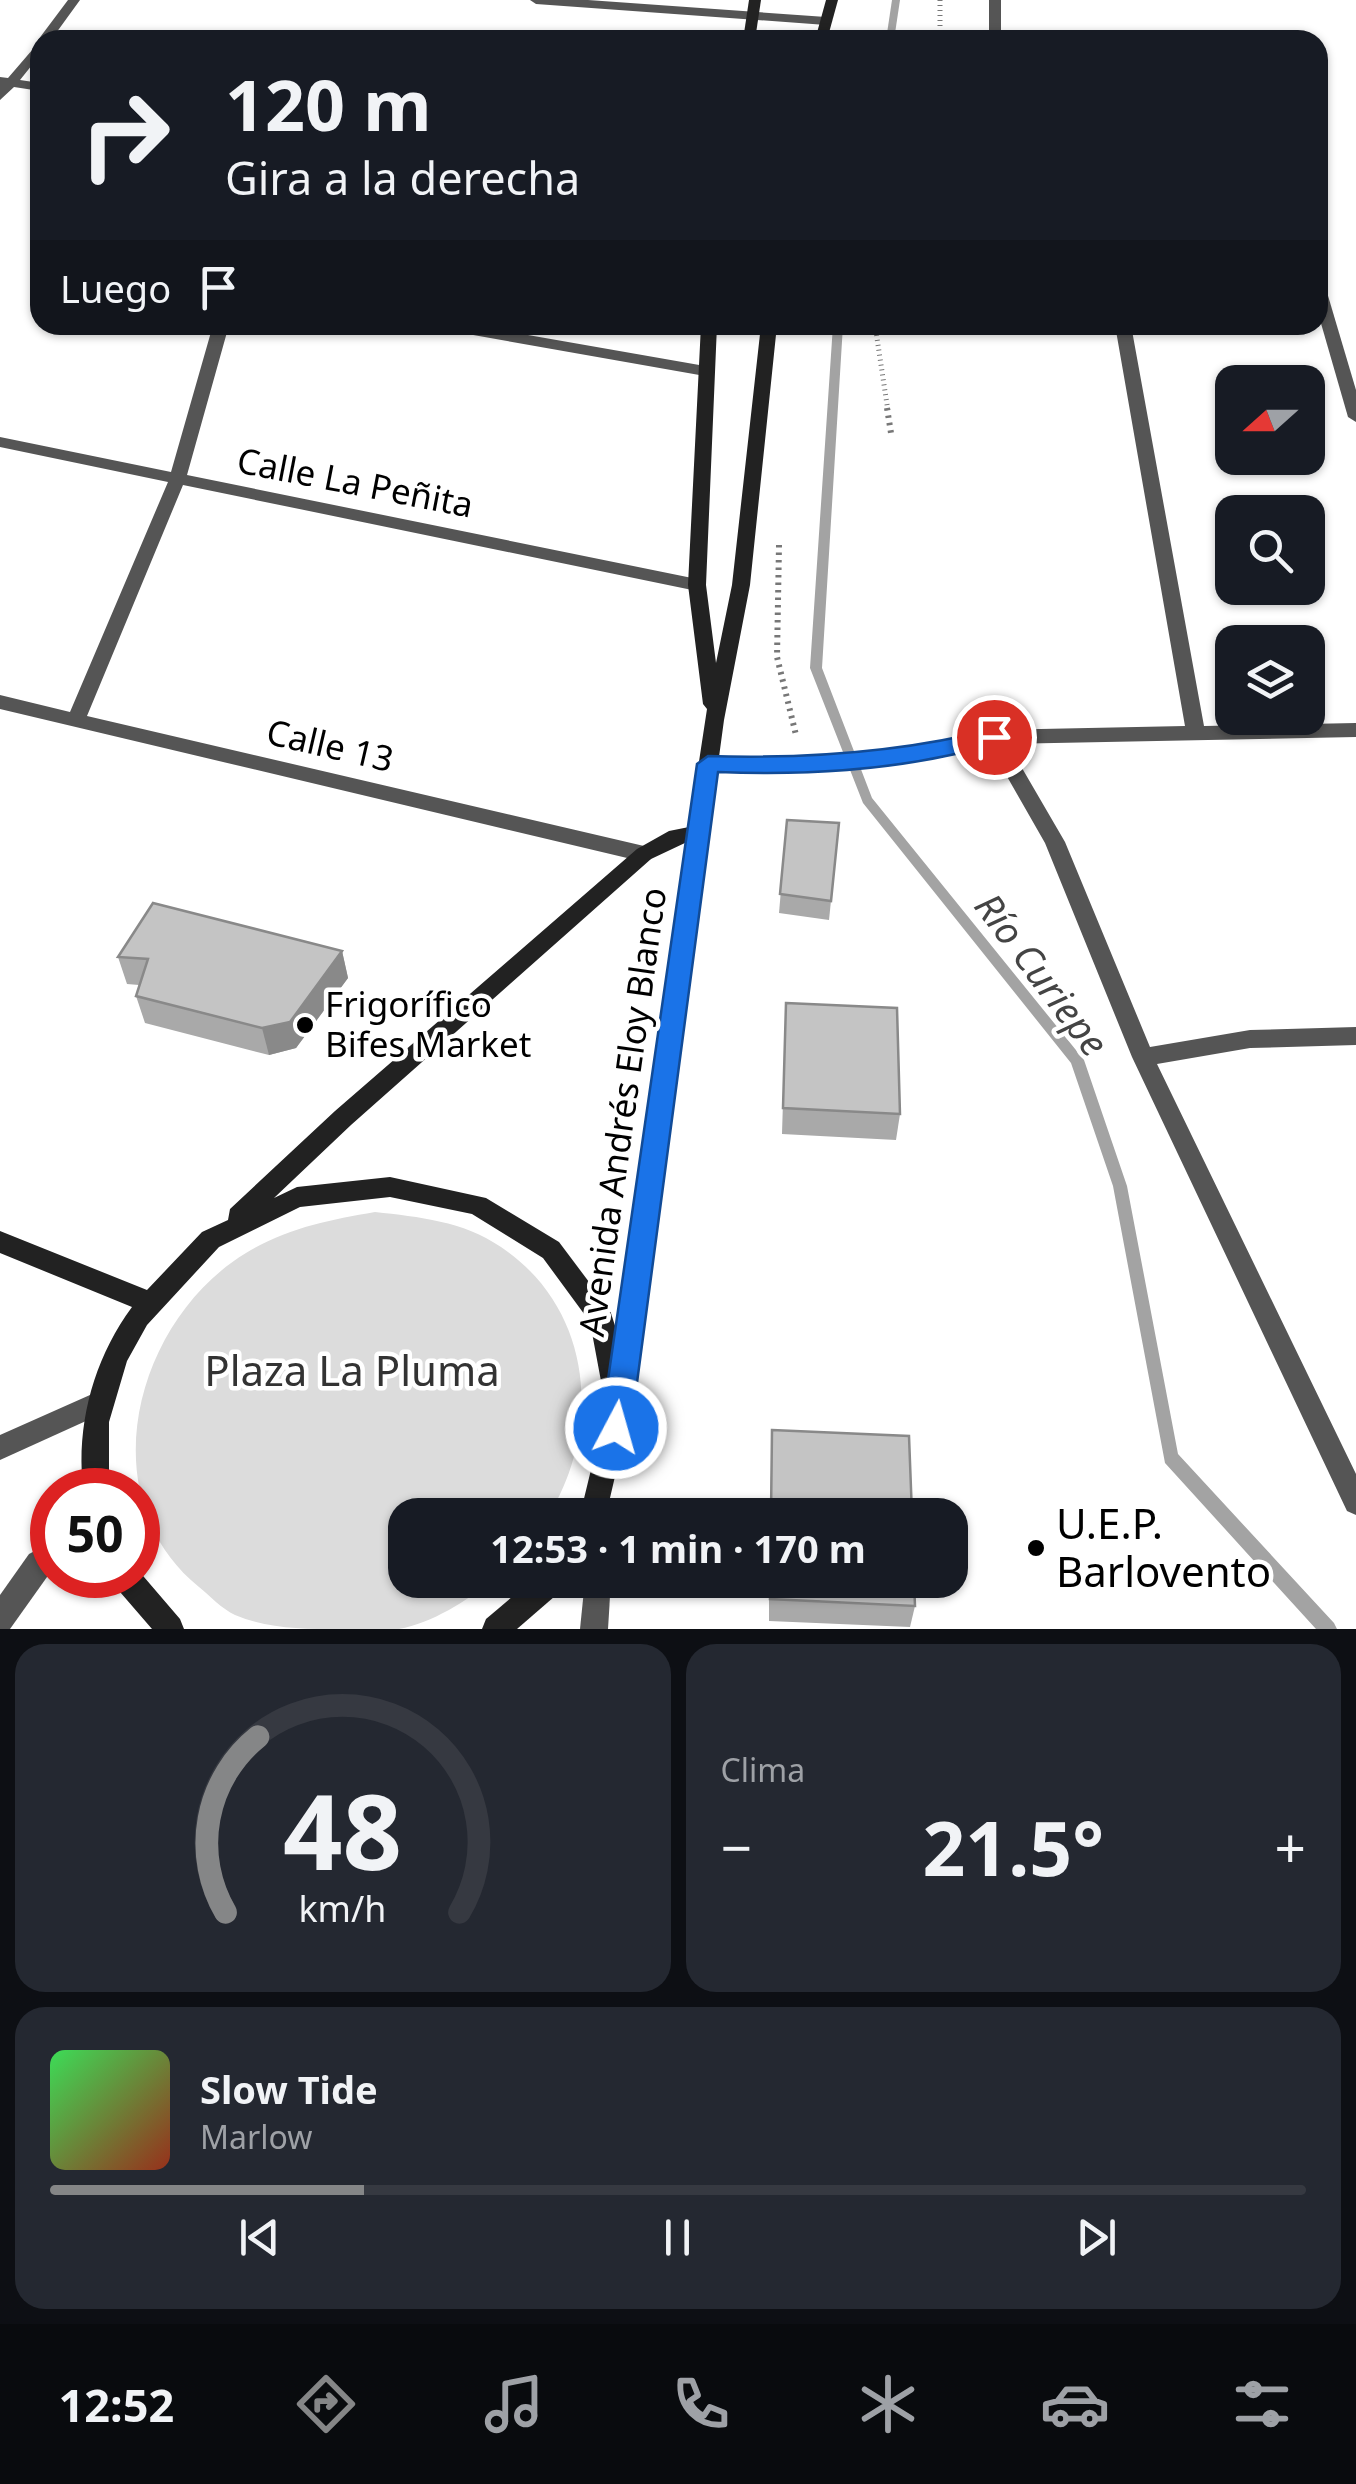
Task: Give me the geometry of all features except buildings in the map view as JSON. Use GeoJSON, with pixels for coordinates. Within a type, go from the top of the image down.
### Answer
{"type":"FeatureCollection","features":[{"type":"Feature","properties":{"kind":"main road"},"geometry":{"type":"LineString","coordinates":[[750,30],[756,0]]}},
{"type":"Feature","properties":{"kind":"main road"},"geometry":{"type":"LineString","coordinates":[[824,30],[832,0]]}},
{"type":"Feature","properties":{"kind":"main road","name":"Avenida Andrés Eloy Blanco"},"geometry":{"type":"LineString","coordinates":[[708,335],[696,585],[714,720]]}},
{"type":"Feature","properties":{"kind":"main road","name":"Avenida Andrés Eloy Blanco"},"geometry":{"type":"LineString","coordinates":[[618,1400],[714,720],[741,584],[768,335]]}},
{"type":"Feature","properties":{"kind":"main road","name":"Avenida Andrés Eloy Blanco"},"geometry":{"type":"LineString","coordinates":[[216,1237],[343,1118],[644,854],[676,836],[698,833]]}},
{"type":"Feature","properties":{"kind":"main road"},"geometry":{"type":"LineString","coordinates":[[92,1468],[99,1403],[110,1367],[148,1302],[180,1266],[216,1237],[265,1210],[318,1192],[372,1184],[426,1188],[476,1202],[521,1224],[547,1247],[590,1299],[610,1347],[618,1400],[614,1457],[600,1498]]}},
{"type":"Feature","properties":{"kind":"main road"},"geometry":{"type":"LineString","coordinates":[[0,1242],[148,1302]]}},
{"type":"Feature","properties":{"kind":"main road"},"geometry":{"type":"LineString","coordinates":[[144,1598],[170,1629]]}},
{"type":"Feature","properties":{"kind":"main road"},"geometry":{"type":"LineString","coordinates":[[496,1629],[531,1598]]}},
{"type":"Feature","properties":{"kind":"street"},"geometry":{"type":"LineString","coordinates":[[52,30],[74,0]]}},
{"type":"Feature","properties":{"kind":"street"},"geometry":{"type":"LineString","coordinates":[[536,0],[826,21]]}},
{"type":"Feature","properties":{"kind":"street"},"geometry":{"type":"LineString","coordinates":[[994,0],[996,30]]}},
{"type":"Feature","properties":{"kind":"street"},"geometry":{"type":"LineString","coordinates":[[0,96],[6,82],[30,56]]}},
{"type":"Feature","properties":{"kind":"street"},"geometry":{"type":"LineString","coordinates":[[1328,322],[1356,416]]}},
{"type":"Feature","properties":{"kind":"street"},"geometry":{"type":"LineString","coordinates":[[76,720],[177,480],[219,335]]}},
{"type":"Feature","properties":{"kind":"street"},"geometry":{"type":"LineString","coordinates":[[502,335],[705,371]]}},
{"type":"Feature","properties":{"kind":"street"},"geometry":{"type":"LineString","coordinates":[[1125,335],[1196,734]]}},
{"type":"Feature","properties":{"kind":"street","name":"Calle La Peñita"},"geometry":{"type":"LineString","coordinates":[[0,442],[696,585]]}},
{"type":"Feature","properties":{"kind":"street","name":"Calle 13"},"geometry":{"type":"LineString","coordinates":[[0,702],[644,854]]}},
{"type":"Feature","properties":{"kind":"street"},"geometry":{"type":"LineString","coordinates":[[708,764],[800,767],[933,752],[994,737],[1356,730]]}},
{"type":"Feature","properties":{"kind":"street"},"geometry":{"type":"LineString","coordinates":[[994,737],[1055,842],[1143,1057],[1355,1497]]}},
{"type":"Feature","properties":{"kind":"street"},"geometry":{"type":"LineString","coordinates":[[1143,1057],[1250,1038],[1356,1036]]}},
{"type":"Feature","properties":{"kind":"street"},"geometry":{"type":"LineString","coordinates":[[0,1448],[99,1403]]}},
{"type":"Feature","properties":{"kind":"street"},"geometry":{"type":"LineString","coordinates":[[605,1498],[606,1485]]}},
{"type":"Feature","properties":{"kind":"street"},"geometry":{"type":"LineString","coordinates":[[0,1619],[30,1575]]}},
{"type":"Feature","properties":{"kind":"street"},"geometry":{"type":"LineString","coordinates":[[594,1629],[597,1598]]}},
{"type":"Feature","properties":{"kind":"path"},"geometry":{"type":"LineString","coordinates":[[940,0],[940,30]]}},
{"type":"Feature","properties":{"kind":"path"},"geometry":{"type":"LineString","coordinates":[[795,349],[797,335]]}},
{"type":"Feature","properties":{"kind":"path"},"geometry":{"type":"LineString","coordinates":[[876,335],[891,433]]}},
{"type":"Feature","properties":{"kind":"path"},"geometry":{"type":"LineString","coordinates":[[779,542],[776,657],[796,735]]}},
{"type":"Feature","properties":{"kind":"green space","name":"Plaza La Pluma"},"geometry":{"type":"Polygon","coordinates":[[[375,1212],[440,1222],[486,1238],[531,1272],[554,1302],[570,1335],[579,1370],[582,1407],[577,1444],[557,1498],[388,1498],[388,1598],[467,1598],[436,1616],[399,1629],[273,1626],[230,1612],[199,1587],[165,1550],[160,1540],[160,1468],[137,1468],[139,1412],[153,1365],[176,1321],[207,1283],[246,1253],[293,1231],[375,1212]]]}},
{"type":"Feature","properties":{"kind":"waterway","name":"Río Curiepe"},"geometry":{"type":"LineString","coordinates":[[892,30],[896,0]]}},
{"type":"Feature","properties":{"kind":"waterway","name":"Río Curiepe"},"geometry":{"type":"LineString","coordinates":[[837,335],[816,668],[867,800],[1077,1060],[1120,1186],[1171,1458],[1328,1629]]}},
{"type":"Feature","properties":{"kind":"place","name":"Frigorífico Bifes Market"},"geometry":{"type":"Point","coordinates":[305,1025]}},
{"type":"Feature","properties":{"kind":"place","name":"U.E.P. Barlovento"},"geometry":{"type":"Point","coordinates":[1036,1548]}},
{"type":"Feature","properties":{"kind":"route"},"geometry":{"type":"LineString","coordinates":[[616,1428],[708,764],[800,767],[933,752],[994,737]]}}]}
